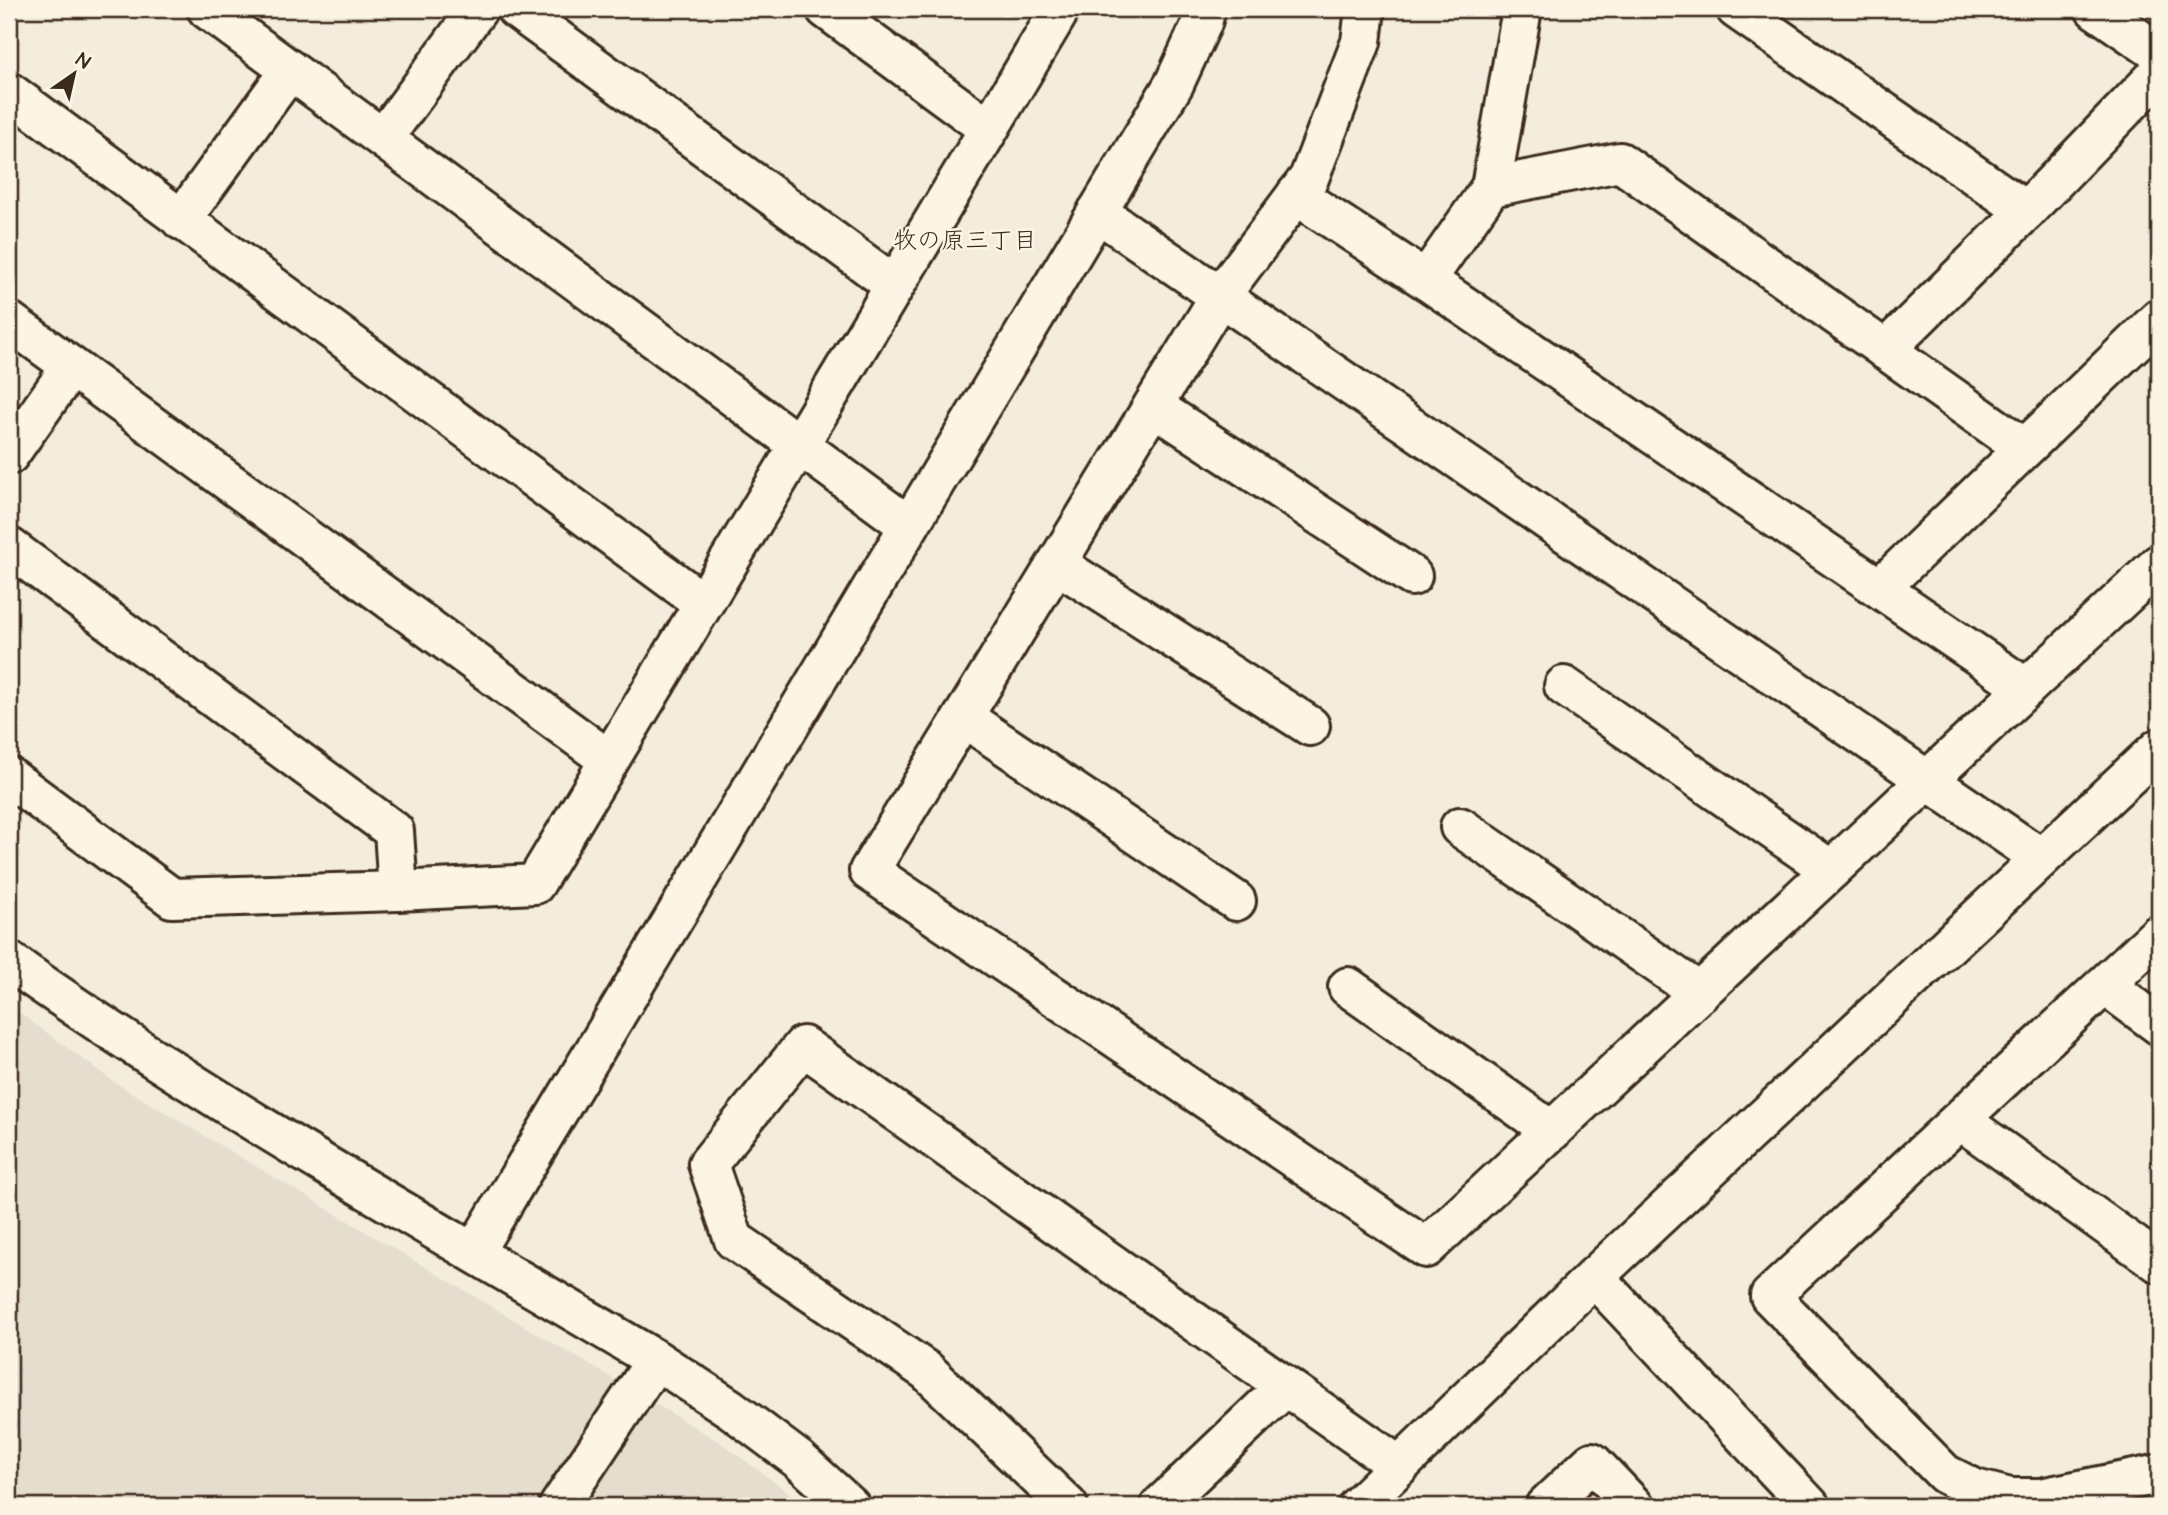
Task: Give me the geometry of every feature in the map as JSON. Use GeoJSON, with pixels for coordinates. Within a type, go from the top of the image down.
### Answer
{"type":"FeatureCollection","features":[{"type":"Feature","properties":{"kind":"street"},"geometry":{"type":"LineString","coordinates":[[207,9],[909,526]]}},
{"type":"Feature","properties":{"kind":"street"},"geometry":{"type":"LineString","coordinates":[[384,137],[478,9]]}},
{"type":"Feature","properties":{"kind":"street"},"geometry":{"type":"LineString","coordinates":[[516,9],[894,285]]}},
{"type":"Feature","properties":{"kind":"street"},"geometry":{"type":"LineString","coordinates":[[826,9],[989,129]]}},
{"type":"Feature","properties":{"kind":"street"},"geometry":{"type":"LineString","coordinates":[[9,777],[172,898],[535,884],[989,129],[1057,15],[1057,9]]}},
{"type":"Feature","properties":{"kind":"street"},"geometry":{"type":"LineString","coordinates":[[474,1252],[1174,84],[1206,9]]}},
{"type":"Feature","properties":{"kind":"street"},"geometry":{"type":"LineString","coordinates":[[1365,9],[1362,42],[1309,178],[1220,296],[869,871],[1426,1248],[2159,564]]}},
{"type":"Feature","properties":{"kind":"street"},"geometry":{"type":"LineString","coordinates":[[1737,9],[2026,211]]}},
{"type":"Feature","properties":{"kind":"street"},"geometry":{"type":"LineString","coordinates":[[2095,9],[2159,53]]}},
{"type":"Feature","properties":{"kind":"street"},"geometry":{"type":"LineString","coordinates":[[1426,279],[1491,187],[1531,11]]}},
{"type":"Feature","properties":{"kind":"street"},"geometry":{"type":"LineString","coordinates":[[181,220],[289,70]]}},
{"type":"Feature","properties":{"kind":"street"},"geometry":{"type":"LineString","coordinates":[[1885,350],[2026,211],[2159,73]]}},
{"type":"Feature","properties":{"kind":"street"},"geometry":{"type":"LineString","coordinates":[[9,92],[704,603]]}},
{"type":"Feature","properties":{"kind":"street"},"geometry":{"type":"LineString","coordinates":[[1491,187],[1620,162],[2024,448]]}},
{"type":"Feature","properties":{"kind":"street"},"geometry":{"type":"LineString","coordinates":[[1296,195],[1426,279],[2026,688]]}},
{"type":"Feature","properties":{"kind":"street"},"geometry":{"type":"LineString","coordinates":[[1097,212],[2041,858]]}},
{"type":"Feature","properties":{"kind":"street"},"geometry":{"type":"LineString","coordinates":[[1880,588],[2159,319]]}},
{"type":"Feature","properties":{"kind":"street"},"geometry":{"type":"LineString","coordinates":[[9,321],[608,760]]}},
{"type":"Feature","properties":{"kind":"street"},"geometry":{"type":"LineString","coordinates":[[9,456],[71,367]]}},
{"type":"Feature","properties":{"kind":"street"},"geometry":{"type":"LineString","coordinates":[[1153,406],[1412,576]]}},
{"type":"Feature","properties":{"kind":"street"},"geometry":{"type":"LineString","coordinates":[[9,547],[394,831],[398,891]]}},
{"type":"Feature","properties":{"kind":"street"},"geometry":{"type":"LineString","coordinates":[[1056,564],[1310,726]]}},
{"type":"Feature","properties":{"kind":"street"},"geometry":{"type":"LineString","coordinates":[[1564,686],[1831,870]]}},
{"type":"Feature","properties":{"kind":"street"},"geometry":{"type":"LineString","coordinates":[[963,717],[1236,901]]}},
{"type":"Feature","properties":{"kind":"street"},"geometry":{"type":"LineString","coordinates":[[1358,1506],[1594,1277],[2159,748]]}},
{"type":"Feature","properties":{"kind":"street"},"geometry":{"type":"LineString","coordinates":[[1460,827],[1700,993]]}},
{"type":"Feature","properties":{"kind":"street"},"geometry":{"type":"LineString","coordinates":[[2159,934],[1770,1297],[1945,1474],[1975,1489],[2010,1498],[2040,1498],[2159,1474]]}},
{"type":"Feature","properties":{"kind":"street"},"geometry":{"type":"LineString","coordinates":[[9,961],[87,1017],[188,1082],[656,1360],[731,1409],[799,1460],[850,1506]]}},
{"type":"Feature","properties":{"kind":"street"},"geometry":{"type":"LineString","coordinates":[[2105,985],[2159,1025]]}},
{"type":"Feature","properties":{"kind":"street"},"geometry":{"type":"LineString","coordinates":[[1348,987],[1552,1131]]}},
{"type":"Feature","properties":{"kind":"street"},"geometry":{"type":"LineString","coordinates":[[1068,1506],[928,1371],[734,1240],[708,1164],[803,1046],[1399,1466]]}},
{"type":"Feature","properties":{"kind":"street"},"geometry":{"type":"LineString","coordinates":[[1960,1120],[2159,1263]]}},
{"type":"Feature","properties":{"kind":"street"},"geometry":{"type":"LineString","coordinates":[[1594,1277],[1810,1506]]}},
{"type":"Feature","properties":{"kind":"street"},"geometry":{"type":"LineString","coordinates":[[559,1506],[656,1360]]}},
{"type":"Feature","properties":{"kind":"street"},"geometry":{"type":"LineString","coordinates":[[1160,1506],[1285,1387]]}},
{"type":"Feature","properties":{"kind":"street"},"geometry":{"type":"LineString","coordinates":[[1545,1506],[1592,1462],[1634,1506]]}},
{"type":"Feature","properties":{"kind":"shaded area"},"geometry":{"type":"Polygon","coordinates":[[[9,1005],[114,1082],[721,1443],[807,1506],[9,1506],[9,1005]]]}},
{"type":"Feature","properties":{"kind":"district","name":"牧の原三丁目"},"geometry":{"type":"Point","coordinates":[965,240]}}]}
